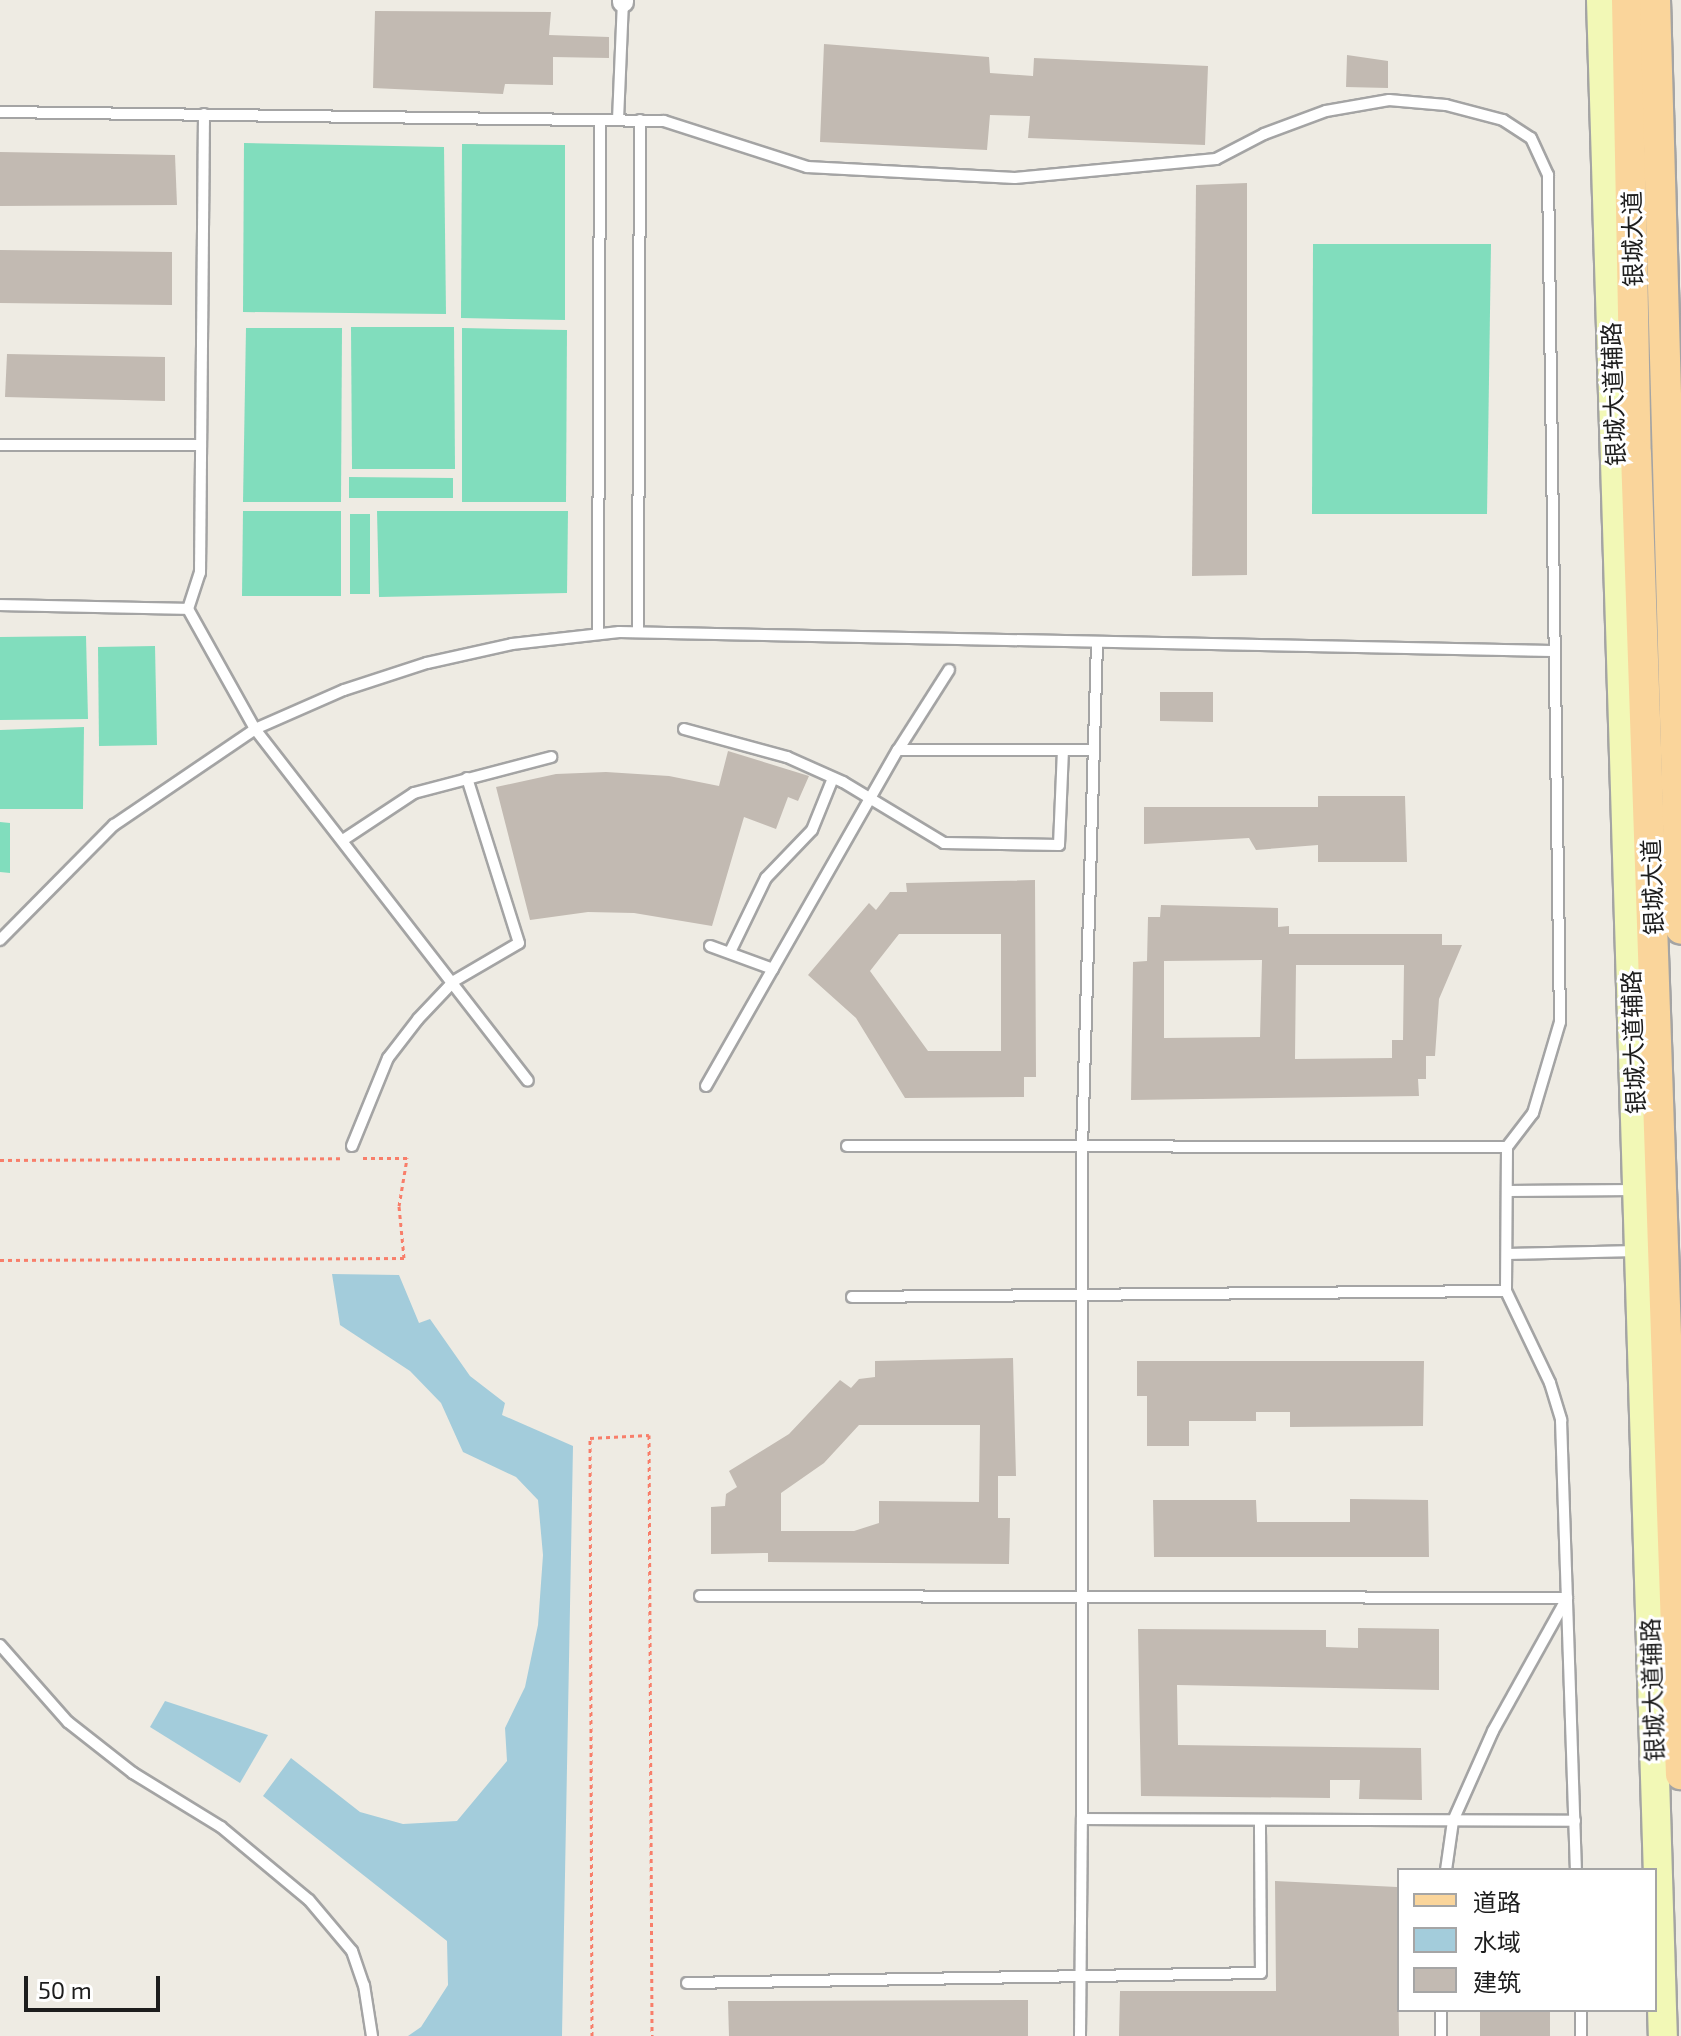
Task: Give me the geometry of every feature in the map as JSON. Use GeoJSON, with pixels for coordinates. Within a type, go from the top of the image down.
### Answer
{"type":"FeatureCollection","features":[{"type":"Feature","properties":{"kind":"main road","name":"银城大道"},"geometry":{"type":"LineString","coordinates":[[1627,0],[1681,929]]}},
{"type":"Feature","properties":{"kind":"main road","name":"银城大道"},"geometry":{"type":"LineString","coordinates":[[1655,0],[1672,399],[1662,1190],[1678,1547],[1681,1774]]}},
{"type":"Feature","properties":{"kind":"street","name":"银城大道辅路"},"geometry":{"type":"LineString","coordinates":[[1601,0],[1663,2036]]}},
{"type":"Feature","properties":{"kind":"lane"},"geometry":{"type":"LineString","coordinates":[[618,120],[623,1]]}},
{"type":"Feature","properties":{"kind":"lane"},"geometry":{"type":"LineString","coordinates":[[0,112],[664,121],[807,167],[1015,178],[1216,159],[1264,134],[1326,111],[1389,100],[1446,105],[1503,120],[1531,138],[1548,175],[1558,620],[1552,651],[1560,1022],[1533,1113],[1507,1147],[1506,1291],[1550,1383],[1561,1420],[1576,1868]]}},
{"type":"Feature","properties":{"kind":"lane"},"geometry":{"type":"LineString","coordinates":[[204,114],[200,573],[188,609],[255,729],[454,981],[528,1081]]}},
{"type":"Feature","properties":{"kind":"lane"},"geometry":{"type":"LineString","coordinates":[[598,634],[600,120]]}},
{"type":"Feature","properties":{"kind":"lane"},"geometry":{"type":"LineString","coordinates":[[638,632],[640,120]]}},
{"type":"Feature","properties":{"kind":"lane"},"geometry":{"type":"LineString","coordinates":[[0,445],[201,445]]}},
{"type":"Feature","properties":{"kind":"lane"},"geometry":{"type":"LineString","coordinates":[[0,605],[188,609]]}},
{"type":"Feature","properties":{"kind":"lane"},"geometry":{"type":"LineString","coordinates":[[0,940],[114,825],[255,729],[344,690],[427,663],[512,644],[638,632],[1552,651]]}},
{"type":"Feature","properties":{"kind":"lane"},"geometry":{"type":"LineString","coordinates":[[1080,2036],[1082,1148],[1097,642]]}},
{"type":"Feature","properties":{"kind":"lane"},"geometry":{"type":"LineString","coordinates":[[706,1086],[898,750],[949,670]]}},
{"type":"Feature","properties":{"kind":"lane"},"geometry":{"type":"LineString","coordinates":[[684,729],[787,757],[833,778],[944,843],[1059,845],[1063,750]]}},
{"type":"Feature","properties":{"kind":"lane"},"geometry":{"type":"LineString","coordinates":[[898,750],[1094,750]]}},
{"type":"Feature","properties":{"kind":"lane"},"geometry":{"type":"LineString","coordinates":[[343,840],[414,793],[551,757]]}},
{"type":"Feature","properties":{"kind":"lane"},"geometry":{"type":"LineString","coordinates":[[352,1146],[388,1058],[454,981],[519,943],[467,778]]}},
{"type":"Feature","properties":{"kind":"lane"},"geometry":{"type":"LineString","coordinates":[[731,950],[766,878],[812,830],[833,778]]}},
{"type":"Feature","properties":{"kind":"lane"},"geometry":{"type":"LineString","coordinates":[[710,946],[731,950],[773,969]]}},
{"type":"Feature","properties":{"kind":"lane"},"geometry":{"type":"LineString","coordinates":[[847,1146],[1507,1147]]}},
{"type":"Feature","properties":{"kind":"lane"},"geometry":{"type":"LineString","coordinates":[[1507,1191],[1662,1190]]}},
{"type":"Feature","properties":{"kind":"lane"},"geometry":{"type":"LineString","coordinates":[[1507,1254],[1664,1250]]}},
{"type":"Feature","properties":{"kind":"lane"},"geometry":{"type":"LineString","coordinates":[[852,1297],[1506,1291]]}},
{"type":"Feature","properties":{"kind":"lane"},"geometry":{"type":"LineString","coordinates":[[700,1596],[1567,1598]]}},
{"type":"Feature","properties":{"kind":"lane"},"geometry":{"type":"LineString","coordinates":[[1446,1868],[1453,1821],[1493,1731],[1567,1598]]}},
{"type":"Feature","properties":{"kind":"lane"},"geometry":{"type":"LineString","coordinates":[[0,1645],[68,1722],[133,1773],[221,1827],[309,1900],[352,1951],[372,2031]]}},
{"type":"Feature","properties":{"kind":"lane"},"geometry":{"type":"LineString","coordinates":[[1082,1819],[1575,1821]]}},
{"type":"Feature","properties":{"kind":"lane"},"geometry":{"type":"LineString","coordinates":[[687,1983],[1261,1973],[1260,1820]]}},
{"type":"Feature","properties":{"kind":"lane"},"geometry":{"type":"LineString","coordinates":[[1441,2012],[1441,2036]]}},
{"type":"Feature","properties":{"kind":"lane"},"geometry":{"type":"LineString","coordinates":[[1581,2012],[1581,2036]]}},
{"type":"Feature","properties":{"kind":"path"},"geometry":{"type":"LineString","coordinates":[[0,1160],[407,1158],[399,1206],[404,1258],[0,1260]]}},
{"type":"Feature","properties":{"kind":"path"},"geometry":{"type":"LineString","coordinates":[[592,2036],[590,1438],[649,1435],[652,2036]]}},
{"type":"Feature","properties":{"kind":"green space"},"geometry":{"type":"Polygon","coordinates":[[[244,143],[444,147],[446,314],[243,312],[244,143]]]}},
{"type":"Feature","properties":{"kind":"green space"},"geometry":{"type":"Polygon","coordinates":[[[462,144],[565,145],[565,320],[461,318],[462,144]]]}},
{"type":"Feature","properties":{"kind":"green space"},"geometry":{"type":"Polygon","coordinates":[[[1313,244],[1491,244],[1487,514],[1312,514],[1313,244]]]}},
{"type":"Feature","properties":{"kind":"green space"},"geometry":{"type":"Polygon","coordinates":[[[351,327],[454,327],[455,469],[352,469],[351,327]]]}},
{"type":"Feature","properties":{"kind":"green space"},"geometry":{"type":"Polygon","coordinates":[[[246,328],[342,328],[341,502],[243,502],[246,328]]]}},
{"type":"Feature","properties":{"kind":"green space"},"geometry":{"type":"Polygon","coordinates":[[[462,328],[567,330],[566,502],[462,502],[462,328]]]}},
{"type":"Feature","properties":{"kind":"green space"},"geometry":{"type":"Polygon","coordinates":[[[349,477],[453,478],[453,498],[349,498],[349,477]]]}},
{"type":"Feature","properties":{"kind":"green space"},"geometry":{"type":"Polygon","coordinates":[[[243,511],[341,511],[341,596],[242,596],[243,511]]]}},
{"type":"Feature","properties":{"kind":"green space"},"geometry":{"type":"Polygon","coordinates":[[[377,511],[568,511],[567,593],[379,597],[377,511]]]}},
{"type":"Feature","properties":{"kind":"green space"},"geometry":{"type":"Polygon","coordinates":[[[350,514],[370,514],[370,594],[350,594],[350,514]]]}},
{"type":"Feature","properties":{"kind":"green space"},"geometry":{"type":"Polygon","coordinates":[[[86,636],[88,719],[0,720],[0,637],[86,636]]]}},
{"type":"Feature","properties":{"kind":"green space"},"geometry":{"type":"Polygon","coordinates":[[[155,646],[157,745],[99,746],[98,647],[155,646]]]}},
{"type":"Feature","properties":{"kind":"green space"},"geometry":{"type":"Polygon","coordinates":[[[84,727],[83,809],[0,809],[0,730],[84,727]]]}},
{"type":"Feature","properties":{"kind":"green space"},"geometry":{"type":"Polygon","coordinates":[[[0,822],[10,823],[10,873],[0,872],[0,822]]]}},
{"type":"Feature","properties":{"kind":"water"},"geometry":{"type":"Polygon","coordinates":[[[332,1274],[399,1275],[419,1323],[430,1319],[470,1376],[505,1403],[502,1415],[573,1446],[562,2036],[408,2036],[421,2027],[448,1985],[447,1941],[263,1796],[291,1758],[360,1812],[403,1824],[457,1821],[507,1761],[505,1728],[525,1687],[538,1625],[543,1555],[538,1500],[516,1477],[463,1452],[441,1403],[410,1371],[340,1325],[332,1274]]]}},
{"type":"Feature","properties":{"kind":"water"},"geometry":{"type":"Polygon","coordinates":[[[165,1701],[268,1735],[240,1783],[150,1727],[165,1701]]]}},
{"type":"Feature","properties":{"kind":"building"},"geometry":{"type":"Polygon","coordinates":[[[375,11],[551,12],[549,35],[609,37],[609,58],[553,57],[553,85],[505,84],[503,94],[373,88],[375,11]]]}},
{"type":"Feature","properties":{"kind":"building"},"geometry":{"type":"Polygon","coordinates":[[[824,44],[989,57],[990,73],[1033,76],[1034,58],[1208,66],[1205,145],[1028,138],[1030,116],[990,115],[987,150],[820,142],[824,44]]]}},
{"type":"Feature","properties":{"kind":"building"},"geometry":{"type":"Polygon","coordinates":[[[1347,55],[1388,61],[1388,88],[1346,87],[1347,55]]]}},
{"type":"Feature","properties":{"kind":"building"},"geometry":{"type":"Polygon","coordinates":[[[0,152],[175,155],[177,205],[0,206],[0,152]]]}},
{"type":"Feature","properties":{"kind":"building"},"geometry":{"type":"Polygon","coordinates":[[[1247,183],[1247,575],[1192,576],[1196,185],[1247,183]]]}},
{"type":"Feature","properties":{"kind":"building"},"geometry":{"type":"Polygon","coordinates":[[[0,250],[172,252],[172,305],[0,303],[0,250]]]}},
{"type":"Feature","properties":{"kind":"building"},"geometry":{"type":"Polygon","coordinates":[[[7,354],[165,357],[165,401],[5,397],[7,354]]]}},
{"type":"Feature","properties":{"kind":"building"},"geometry":{"type":"Polygon","coordinates":[[[1160,692],[1213,692],[1213,722],[1160,721],[1160,692]]]}},
{"type":"Feature","properties":{"kind":"building"},"geometry":{"type":"Polygon","coordinates":[[[728,751],[809,776],[798,801],[788,797],[776,829],[744,817],[712,926],[634,913],[588,912],[530,920],[496,787],[556,774],[606,772],[669,776],[719,786],[728,751]]]}},
{"type":"Feature","properties":{"kind":"building"},"geometry":{"type":"Polygon","coordinates":[[[1318,796],[1405,796],[1407,862],[1318,862],[1318,845],[1256,850],[1249,838],[1144,844],[1144,807],[1318,807],[1318,796]]]}},
{"type":"Feature","properties":{"kind":"building"},"geometry":{"type":"Polygon","coordinates":[[[1035,880],[1036,1077],[1024,1077],[1024,1097],[905,1098],[856,1018],[808,975],[869,903],[876,910],[890,892],[907,892],[906,883],[1035,880]],[[899,934],[870,971],[928,1051],[1001,1051],[1001,934],[899,934]]]}},
{"type":"Feature","properties":{"kind":"building"},"geometry":{"type":"Polygon","coordinates":[[[1161,905],[1278,908],[1278,927],[1289,926],[1289,934],[1442,934],[1442,945],[1462,945],[1439,999],[1435,1056],[1426,1056],[1426,1079],[1418,1079],[1419,1096],[1131,1100],[1133,962],[1147,961],[1148,917],[1160,917],[1161,905]],[[1262,960],[1164,961],[1164,1038],[1260,1037],[1262,960]],[[1296,965],[1295,1059],[1392,1058],[1392,1040],[1403,1040],[1404,965],[1296,965]]]}},
{"type":"Feature","properties":{"kind":"building"},"geometry":{"type":"Polygon","coordinates":[[[1013,1358],[1016,1476],[998,1476],[998,1518],[1010,1518],[1009,1564],[768,1562],[768,1553],[711,1554],[711,1507],[725,1506],[726,1494],[737,1487],[729,1471],[789,1434],[840,1380],[851,1388],[859,1379],[875,1377],[875,1361],[1013,1358]],[[859,1425],[824,1463],[781,1493],[781,1531],[854,1531],[879,1523],[879,1501],[979,1502],[980,1425],[859,1425]]]}},
{"type":"Feature","properties":{"kind":"building"},"geometry":{"type":"Polygon","coordinates":[[[1137,1361],[1424,1361],[1423,1426],[1290,1427],[1290,1412],[1256,1412],[1256,1421],[1189,1421],[1189,1446],[1147,1446],[1147,1396],[1137,1396],[1137,1361]]]}},
{"type":"Feature","properties":{"kind":"building"},"geometry":{"type":"Polygon","coordinates":[[[1350,1499],[1428,1500],[1429,1557],[1154,1557],[1153,1500],[1256,1500],[1257,1522],[1350,1522],[1350,1499]]]}},
{"type":"Feature","properties":{"kind":"building"},"geometry":{"type":"Polygon","coordinates":[[[1358,1628],[1439,1629],[1439,1690],[1177,1685],[1178,1745],[1421,1748],[1422,1800],[1359,1799],[1360,1780],[1330,1780],[1330,1798],[1141,1796],[1138,1629],[1326,1630],[1326,1647],[1358,1648],[1358,1628]]]}},
{"type":"Feature","properties":{"kind":"building"},"geometry":{"type":"Polygon","coordinates":[[[1275,1881],[1397,1887],[1399,2036],[1119,2036],[1120,1991],[1276,1991],[1275,1881]]]}},
{"type":"Feature","properties":{"kind":"building"},"geometry":{"type":"Polygon","coordinates":[[[1028,2000],[1028,2036],[729,2036],[728,2001],[1028,2000]]]}},
{"type":"Feature","properties":{"kind":"building"},"geometry":{"type":"Polygon","coordinates":[[[1480,2012],[1550,2012],[1550,2036],[1480,2036],[1480,2012]]]}}]}
